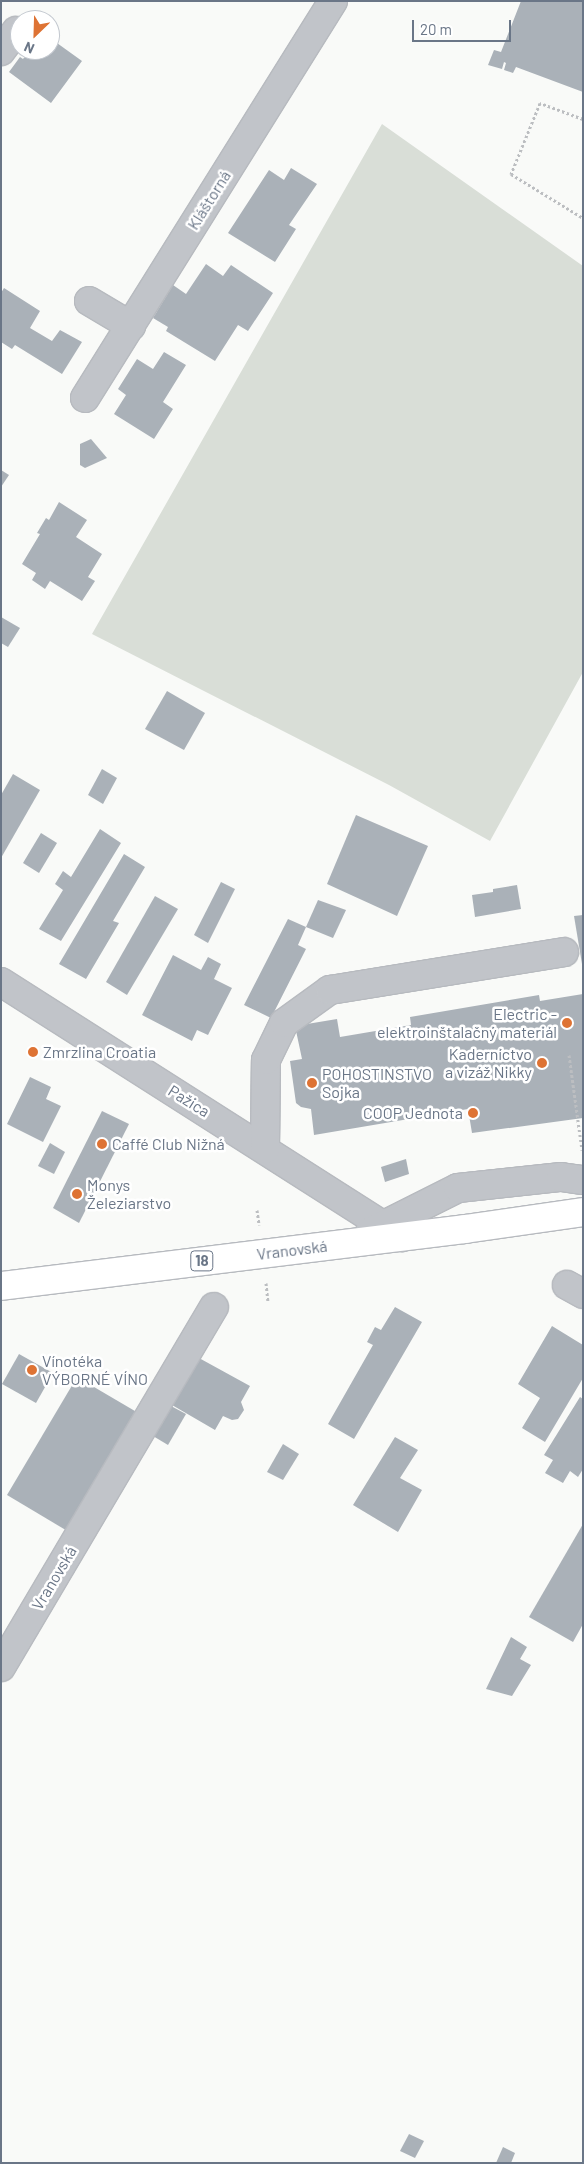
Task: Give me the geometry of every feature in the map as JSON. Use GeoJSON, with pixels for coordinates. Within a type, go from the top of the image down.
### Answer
{"type":"FeatureCollection","features":[{"type":"Feature","properties":{"kind":"main road","name":"Vranovská"},"geometry":{"type":"LineString","coordinates":[[1,1286],[347,1243],[393,1231],[583,1212]]}},
{"type":"Feature","properties":{"kind":"street","name":"Kláštorná"},"geometry":{"type":"LineString","coordinates":[[85,398],[333,1]]}},
{"type":"Feature","properties":{"kind":"street"},"geometry":{"type":"LineString","coordinates":[[89,301],[130,326]]}},
{"type":"Feature","properties":{"kind":"street"},"geometry":{"type":"LineString","coordinates":[[265,1149],[266,1060],[284,1023],[330,990],[564,952]]}},
{"type":"Feature","properties":{"kind":"street","name":"Pažica"},"geometry":{"type":"LineString","coordinates":[[1,982],[393,1231]]}},
{"type":"Feature","properties":{"kind":"street"},"geometry":{"type":"LineString","coordinates":[[393,1231],[458,1188],[561,1177],[583,1180]]}},
{"type":"Feature","properties":{"kind":"street"},"geometry":{"type":"LineString","coordinates":[[1,1299],[54,1279]]}},
{"type":"Feature","properties":{"kind":"street","name":"Vranovská"},"geometry":{"type":"LineString","coordinates":[[1,1667],[214,1307]]}},
{"type":"Feature","properties":{"kind":"path"},"geometry":{"type":"LineString","coordinates":[[583,119],[540,103],[510,174],[583,218]]}},
{"type":"Feature","properties":{"kind":"path"},"geometry":{"type":"LineString","coordinates":[[569,1055],[582,1153]]}},
{"type":"Feature","properties":{"kind":"shaded area"},"geometry":{"type":"Polygon","coordinates":[[[382,124],[583,266],[583,672],[490,841],[389,785],[92,634],[382,124]]]}},
{"type":"Feature","properties":{"kind":"building"},"geometry":{"type":"Polygon","coordinates":[[[521,1],[583,1],[583,92],[516,67],[513,73],[504,70],[506,63],[504,62],[502,69],[488,65],[494,50],[501,52],[521,1]]]}},
{"type":"Feature","properties":{"kind":"building"},"geometry":{"type":"Polygon","coordinates":[[[60,45],[82,61],[51,103],[9,72],[18,60],[60,60],[60,45]]]}},
{"type":"Feature","properties":{"kind":"building"},"geometry":{"type":"Polygon","coordinates":[[[291,168],[317,184],[289,225],[296,229],[275,262],[228,233],[269,170],[284,180],[291,168]]]}},
{"type":"Feature","properties":{"kind":"building"},"geometry":{"type":"Polygon","coordinates":[[[206,264],[223,276],[231,265],[273,293],[248,331],[238,325],[215,361],[166,331],[168,327],[153,318],[173,285],[186,294],[206,264]]]}},
{"type":"Feature","properties":{"kind":"building"},"geometry":{"type":"Polygon","coordinates":[[[4,288],[40,311],[30,328],[52,341],[60,330],[82,342],[62,374],[15,345],[12,349],[1,342],[1,293],[4,288]]]}},
{"type":"Feature","properties":{"kind":"building"},"geometry":{"type":"Polygon","coordinates":[[[164,352],[186,365],[163,402],[173,409],[154,439],[114,414],[126,395],[118,389],[137,359],[153,369],[164,352]]]}},
{"type":"Feature","properties":{"kind":"building"},"geometry":{"type":"Polygon","coordinates":[[[91,439],[107,458],[85,468],[80,465],[80,444],[91,439]]]}},
{"type":"Feature","properties":{"kind":"building"},"geometry":{"type":"Polygon","coordinates":[[[1,470],[9,475],[1,487],[1,470]]]}},
{"type":"Feature","properties":{"kind":"building"},"geometry":{"type":"Polygon","coordinates":[[[59,502],[87,520],[76,537],[102,554],[88,577],[95,581],[82,601],[50,581],[45,589],[32,580],[36,573],[22,564],[40,534],[37,533],[46,518],[49,520],[59,502]]]}},
{"type":"Feature","properties":{"kind":"building"},"geometry":{"type":"Polygon","coordinates":[[[1,617],[20,628],[8,647],[1,643],[1,617]]]}},
{"type":"Feature","properties":{"kind":"building"},"geometry":{"type":"Polygon","coordinates":[[[167,691],[205,713],[184,750],[145,729],[167,691]]]}},
{"type":"Feature","properties":{"kind":"building"},"geometry":{"type":"Polygon","coordinates":[[[102,769],[117,778],[103,804],[88,795],[102,769]]]}},
{"type":"Feature","properties":{"kind":"building"},"geometry":{"type":"Polygon","coordinates":[[[13,774],[40,790],[1,858],[1,795],[13,774]]]}},
{"type":"Feature","properties":{"kind":"building"},"geometry":{"type":"Polygon","coordinates":[[[356,815],[428,846],[397,916],[327,884],[356,815]]]}},
{"type":"Feature","properties":{"kind":"building"},"geometry":{"type":"Polygon","coordinates":[[[100,829],[121,843],[61,941],[39,929],[63,890],[55,884],[63,871],[71,877],[100,829]]]}},
{"type":"Feature","properties":{"kind":"building"},"geometry":{"type":"Polygon","coordinates":[[[41,833],[57,843],[39,873],[23,863],[41,833]]]}},
{"type":"Feature","properties":{"kind":"building"},"geometry":{"type":"Polygon","coordinates":[[[124,854],[145,867],[113,921],[119,923],[86,979],[59,964],[124,854]]]}},
{"type":"Feature","properties":{"kind":"building"},"geometry":{"type":"Polygon","coordinates":[[[221,882],[235,889],[208,943],[194,935],[221,882]]]}},
{"type":"Feature","properties":{"kind":"building"},"geometry":{"type":"Polygon","coordinates":[[[517,885],[521,909],[475,917],[472,895],[493,892],[493,889],[517,885]]]}},
{"type":"Feature","properties":{"kind":"building"},"geometry":{"type":"Polygon","coordinates":[[[155,896],[178,909],[127,995],[106,982],[155,896]]]}},
{"type":"Feature","properties":{"kind":"building"},"geometry":{"type":"Polygon","coordinates":[[[318,900],[346,910],[333,938],[306,927],[318,900]]]}},
{"type":"Feature","properties":{"kind":"building"},"geometry":{"type":"Polygon","coordinates":[[[583,915],[583,964],[582,964],[574,916],[583,915]]]}},
{"type":"Feature","properties":{"kind":"building"},"geometry":{"type":"Polygon","coordinates":[[[288,919],[306,927],[298,945],[306,949],[271,1018],[244,1005],[288,919]]]}},
{"type":"Feature","properties":{"kind":"building"},"geometry":{"type":"Polygon","coordinates":[[[173,955],[201,970],[208,957],[221,964],[214,979],[232,988],[208,1035],[197,1030],[192,1041],[142,1015],[173,955]]]}},
{"type":"Feature","properties":{"kind":"building"},"geometry":{"type":"Polygon","coordinates":[[[583,994],[583,1118],[472,1133],[468,1109],[314,1135],[311,1109],[301,1107],[296,1103],[290,1061],[302,1059],[295,1026],[337,1019],[340,1037],[411,1025],[410,1017],[539,995],[540,1001],[583,994]]]}},
{"type":"Feature","properties":{"kind":"building"},"geometry":{"type":"Polygon","coordinates":[[[30,1077],[51,1087],[46,1099],[61,1106],[43,1142],[7,1124],[30,1077]]]}},
{"type":"Feature","properties":{"kind":"building"},"geometry":{"type":"Polygon","coordinates":[[[102,1111],[129,1124],[79,1223],[53,1208],[102,1111]]]}},
{"type":"Feature","properties":{"kind":"building"},"geometry":{"type":"Polygon","coordinates":[[[50,1143],[65,1152],[54,1174],[38,1166],[50,1143]]]}},
{"type":"Feature","properties":{"kind":"building"},"geometry":{"type":"Polygon","coordinates":[[[406,1159],[409,1174],[385,1182],[381,1167],[406,1159]]]}},
{"type":"Feature","properties":{"kind":"building"},"geometry":{"type":"Polygon","coordinates":[[[395,1307],[422,1322],[354,1439],[328,1424],[373,1345],[367,1342],[375,1327],[381,1330],[395,1307]]]}},
{"type":"Feature","properties":{"kind":"building"},"geometry":{"type":"Polygon","coordinates":[[[552,1326],[583,1345],[583,1378],[545,1442],[522,1428],[540,1398],[518,1384],[552,1326]]]}},
{"type":"Feature","properties":{"kind":"building"},"geometry":{"type":"Polygon","coordinates":[[[19,1354],[53,1373],[36,1403],[2,1384],[19,1354]]]}},
{"type":"Feature","properties":{"kind":"building"},"geometry":{"type":"Polygon","coordinates":[[[199,1358],[250,1386],[241,1402],[244,1410],[238,1419],[232,1420],[223,1416],[215,1430],[172,1405],[199,1358]]]}},
{"type":"Feature","properties":{"kind":"building"},"geometry":{"type":"Polygon","coordinates":[[[77,1377],[140,1414],[69,1532],[7,1495],[77,1377]]]}},
{"type":"Feature","properties":{"kind":"building"},"geometry":{"type":"Polygon","coordinates":[[[580,1397],[583,1399],[583,1469],[578,1477],[570,1471],[563,1483],[545,1473],[553,1460],[544,1455],[580,1397]]]}},
{"type":"Feature","properties":{"kind":"building"},"geometry":{"type":"Polygon","coordinates":[[[171,1406],[186,1414],[168,1445],[153,1436],[171,1406]]]}},
{"type":"Feature","properties":{"kind":"building"},"geometry":{"type":"Polygon","coordinates":[[[395,1437],[418,1450],[400,1478],[422,1490],[398,1532],[353,1505],[395,1437]]]}},
{"type":"Feature","properties":{"kind":"building"},"geometry":{"type":"Polygon","coordinates":[[[283,1444],[299,1454],[283,1480],[267,1472],[283,1444]]]}},
{"type":"Feature","properties":{"kind":"building"},"geometry":{"type":"Polygon","coordinates":[[[583,1524],[583,1624],[573,1642],[529,1617],[583,1524]]]}},
{"type":"Feature","properties":{"kind":"building"},"geometry":{"type":"Polygon","coordinates":[[[511,1637],[527,1647],[520,1659],[531,1665],[512,1696],[486,1689],[511,1637]]]}},
{"type":"Feature","properties":{"kind":"building"},"geometry":{"type":"Polygon","coordinates":[[[409,2134],[424,2141],[415,2158],[400,2151],[409,2134]]]}},
{"type":"Feature","properties":{"kind":"building"},"geometry":{"type":"Polygon","coordinates":[[[503,2147],[515,2153],[511,2163],[496,2163],[503,2147]]]}},
{"type":"Feature","properties":{"kind":"place","name":"Electric - elektroinštalačný materiál"},"geometry":{"type":"Point","coordinates":[567,1023]}},
{"type":"Feature","properties":{"kind":"place","name":"Zmrzlina Croatia"},"geometry":{"type":"Point","coordinates":[33,1052]}},
{"type":"Feature","properties":{"kind":"place","name":"Kaderníctvo a vizáž Nikky"},"geometry":{"type":"Point","coordinates":[542,1063]}},
{"type":"Feature","properties":{"kind":"place","name":"POHOSTINSTVO Sojka"},"geometry":{"type":"Point","coordinates":[312,1083]}},
{"type":"Feature","properties":{"kind":"place","name":"COOP Jednota"},"geometry":{"type":"Point","coordinates":[473,1113]}},
{"type":"Feature","properties":{"kind":"place","name":"Caffé Club Nižná"},"geometry":{"type":"Point","coordinates":[102,1144]}},
{"type":"Feature","properties":{"kind":"place","name":"Monys Železiarstvo"},"geometry":{"type":"Point","coordinates":[77,1194]}},
{"type":"Feature","properties":{"kind":"place","name":"Vínotéka VÝBORNÉ VÍNO"},"geometry":{"type":"Point","coordinates":[32,1370]}}]}
